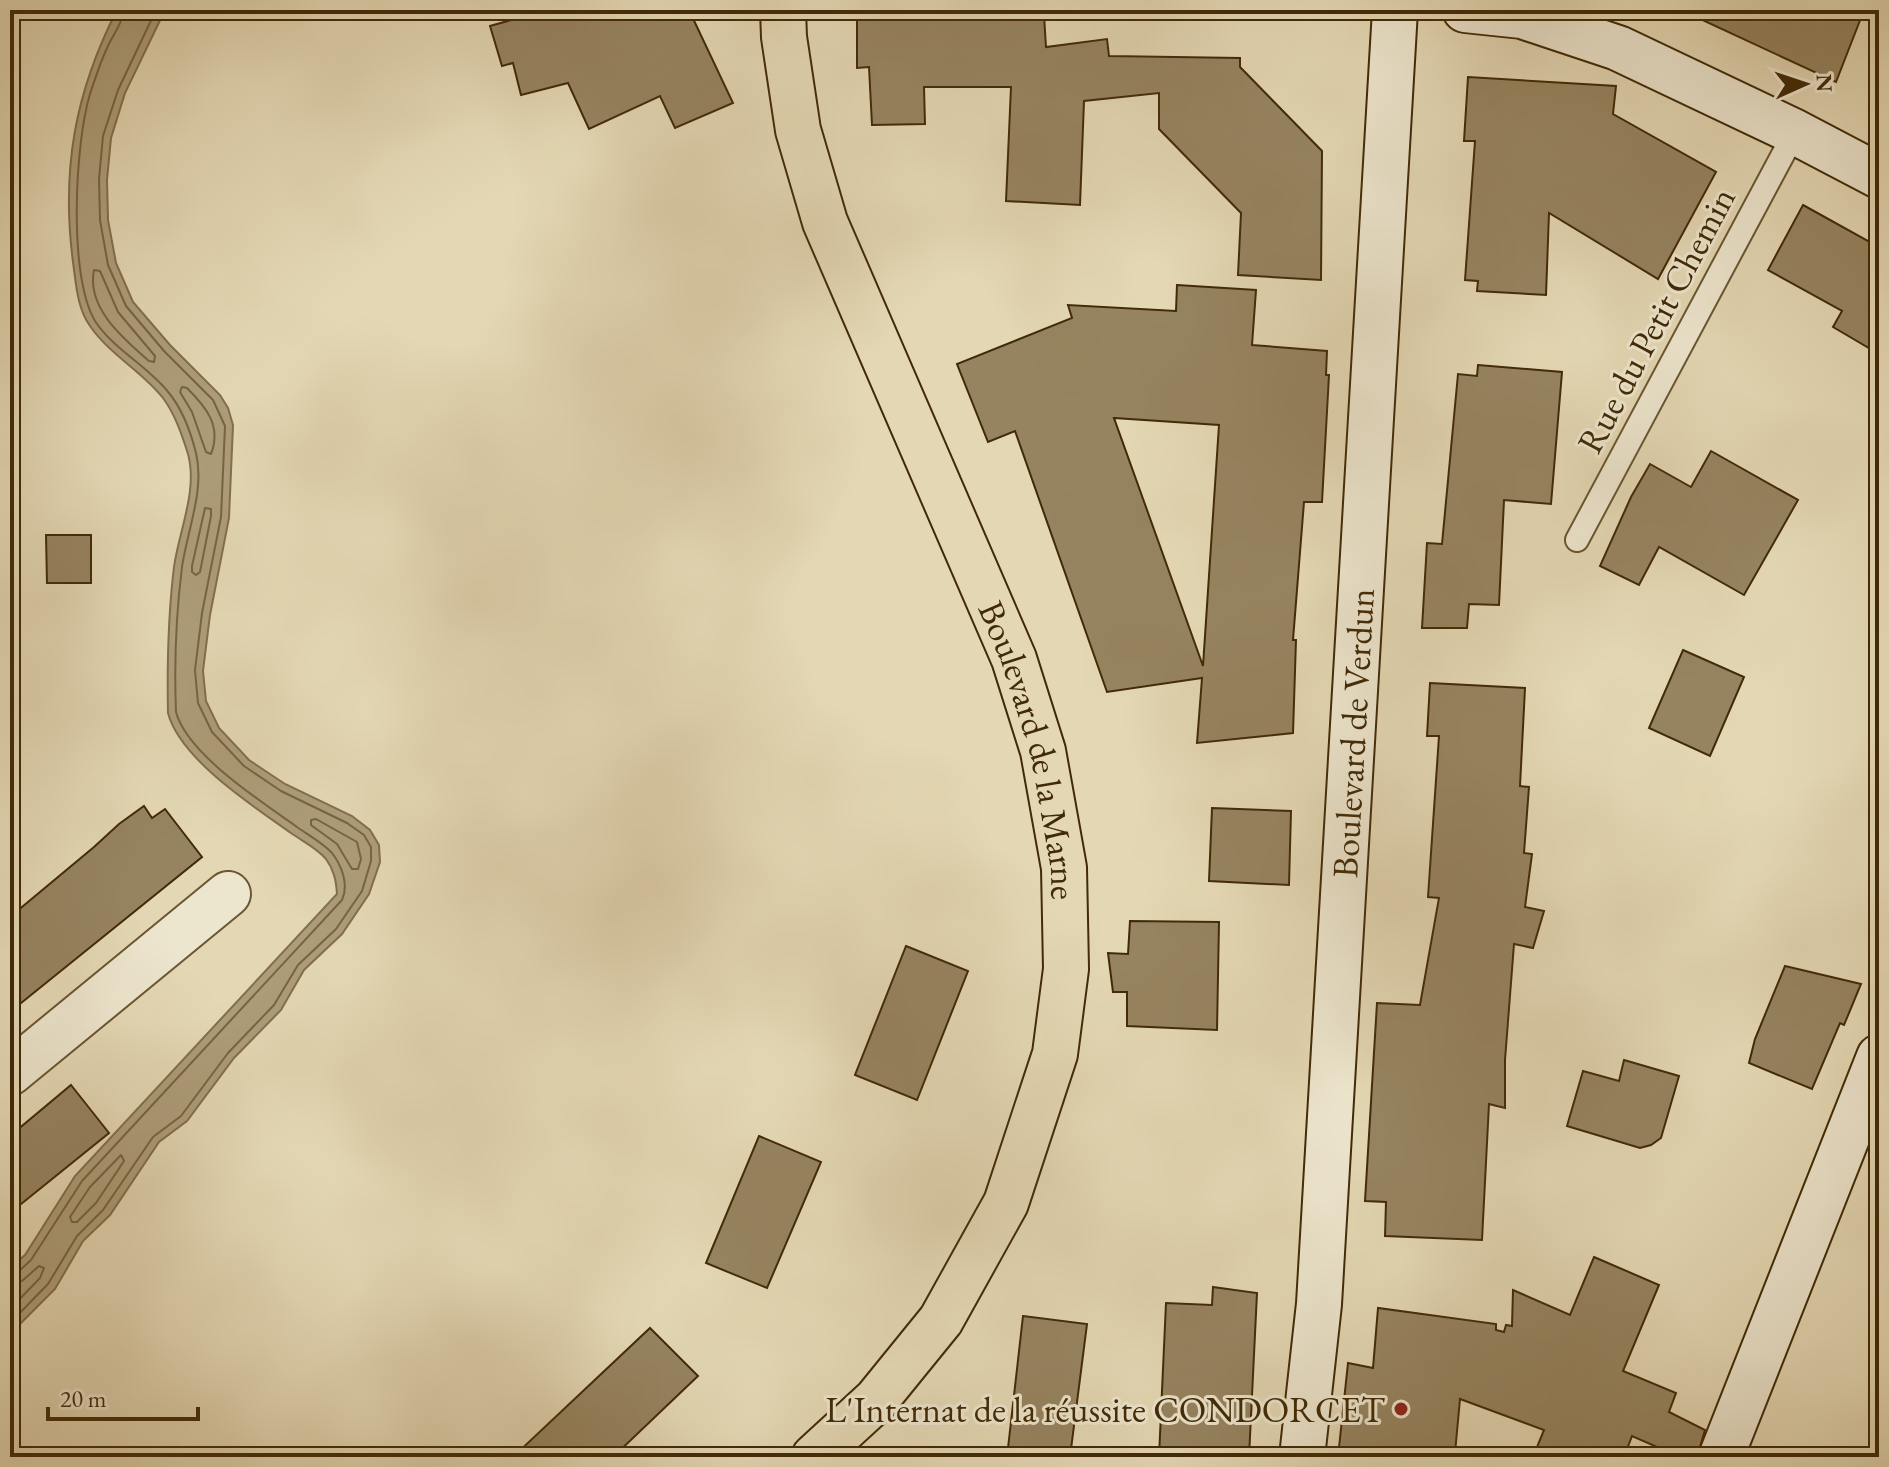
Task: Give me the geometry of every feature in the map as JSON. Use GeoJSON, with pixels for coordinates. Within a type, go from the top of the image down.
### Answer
{"type":"FeatureCollection","features":[{"type":"Feature","properties":{"kind":"main road","name":"Boulevard de la Marne"},"geometry":{"type":"LineString","coordinates":[[783,10],[798,130],[825,222],[1014,659],[1043,751],[1064,868],[1066,969],[1055,1054],[1006,1203],[941,1320],[876,1400],[814,1457]]}},
{"type":"Feature","properties":{"kind":"main road","name":"Boulevard de Verdun"},"geometry":{"type":"LineString","coordinates":[[1302,1457],[1319,1304],[1395,10]]}},
{"type":"Feature","properties":{"kind":"main road"},"geometry":{"type":"LineString","coordinates":[[1465,10],[1522,16],[1618,48],[1795,132],[1879,176]]}},
{"type":"Feature","properties":{"kind":"main road"},"geometry":{"type":"LineString","coordinates":[[10,1073],[228,894]]}},
{"type":"Feature","properties":{"kind":"main road"},"geometry":{"type":"LineString","coordinates":[[1721,1457],[1879,1057]]}},
{"type":"Feature","properties":{"kind":"lane","name":"Rue du Petit Chemin"},"geometry":{"type":"LineString","coordinates":[[1577,540],[1795,132]]}},
{"type":"Feature","properties":{"kind":"water"},"geometry":{"type":"Polygon","coordinates":[[[117,10],[165,10],[125,93],[111,138],[107,180],[108,220],[116,263],[133,302],[220,395],[233,425],[229,518],[210,615],[203,671],[206,701],[219,728],[249,760],[285,784],[352,816],[370,830],[379,845],[380,862],[369,894],[342,934],[304,970],[281,1010],[234,1058],[187,1121],[159,1142],[110,1215],[83,1241],[55,1289],[10,1334],[10,1268],[25,1255],[75,1176],[337,894],[333,871],[322,855],[202,764],[175,730],[168,713],[170,604],[191,482],[188,454],[175,418],[163,398],[107,346],[86,319],[76,287],[70,228],[71,163],[81,102],[117,10]]]}},
{"type":"Feature","properties":{"kind":"building"},"geometry":{"type":"Polygon","coordinates":[[[547,10],[689,10],[733,103],[675,128],[660,96],[589,129],[568,83],[521,95],[513,63],[502,66],[490,26],[547,10]]]}},
{"type":"Feature","properties":{"kind":"building"},"geometry":{"type":"Polygon","coordinates":[[[857,10],[1003,10],[1003,13],[1044,15],[1046,47],[1107,39],[1109,56],[1240,58],[1240,67],[1322,151],[1321,280],[1238,275],[1241,213],[1159,129],[1159,93],[1084,101],[1080,205],[1006,201],[1011,87],[924,87],[925,124],[872,125],[869,67],[857,68],[857,10]]]}},
{"type":"Feature","properties":{"kind":"building"},"geometry":{"type":"Polygon","coordinates":[[[1681,10],[1864,10],[1836,82],[1681,10]]]}},
{"type":"Feature","properties":{"kind":"building"},"geometry":{"type":"Polygon","coordinates":[[[1468,77],[1616,86],[1613,114],[1716,172],[1658,279],[1549,213],[1546,295],[1477,291],[1478,281],[1465,280],[1475,141],[1464,141],[1468,77]]]}},
{"type":"Feature","properties":{"kind":"building"},"geometry":{"type":"Polygon","coordinates":[[[1803,205],[1879,247],[1879,354],[1833,327],[1842,311],[1768,270],[1803,205]]]}},
{"type":"Feature","properties":{"kind":"building"},"geometry":{"type":"Polygon","coordinates":[[[1177,285],[1256,290],[1252,345],[1327,351],[1326,375],[1329,375],[1322,502],[1304,502],[1293,640],[1296,640],[1293,733],[1197,743],[1202,678],[1107,692],[1015,431],[988,442],[957,364],[1072,318],[1068,305],[1176,311],[1177,285]],[[1114,418],[1203,666],[1219,425],[1114,418]]]}},
{"type":"Feature","properties":{"kind":"building"},"geometry":{"type":"Polygon","coordinates":[[[1478,365],[1562,372],[1551,504],[1504,500],[1499,605],[1469,604],[1467,628],[1422,628],[1427,543],[1442,544],[1458,374],[1477,376],[1478,365]]]}},
{"type":"Feature","properties":{"kind":"building"},"geometry":{"type":"Polygon","coordinates":[[[1711,451],[1798,500],[1744,595],[1659,547],[1639,585],[1600,566],[1631,497],[1650,464],[1691,487],[1711,451]]]}},
{"type":"Feature","properties":{"kind":"building"},"geometry":{"type":"Polygon","coordinates":[[[46,535],[91,535],[91,583],[47,583],[46,535]]]}},
{"type":"Feature","properties":{"kind":"building"},"geometry":{"type":"Polygon","coordinates":[[[1683,650],[1744,677],[1710,756],[1649,728],[1683,650]]]}},
{"type":"Feature","properties":{"kind":"building"},"geometry":{"type":"Polygon","coordinates":[[[1430,683],[1525,688],[1520,786],[1529,787],[1524,853],[1532,854],[1525,907],[1544,911],[1533,948],[1514,944],[1505,1060],[1505,1108],[1489,1104],[1482,1240],[1385,1236],[1386,1202],[1365,1201],[1377,1003],[1420,1005],[1439,898],[1428,897],[1439,736],[1427,736],[1430,683]]]}},
{"type":"Feature","properties":{"kind":"building"},"geometry":{"type":"Polygon","coordinates":[[[144,806],[152,818],[165,809],[202,857],[10,1012],[10,917],[144,806]]]}},
{"type":"Feature","properties":{"kind":"building"},"geometry":{"type":"Polygon","coordinates":[[[1212,808],[1291,811],[1289,885],[1209,881],[1212,808]]]}},
{"type":"Feature","properties":{"kind":"building"},"geometry":{"type":"Polygon","coordinates":[[[1130,921],[1219,922],[1217,1030],[1127,1026],[1127,992],[1113,992],[1108,953],[1128,954],[1130,921]]]}},
{"type":"Feature","properties":{"kind":"building"},"geometry":{"type":"Polygon","coordinates":[[[906,946],[968,971],[917,1100],[855,1075],[906,946]]]}},
{"type":"Feature","properties":{"kind":"building"},"geometry":{"type":"Polygon","coordinates":[[[1785,966],[1861,984],[1844,1025],[1840,1023],[1812,1089],[1749,1063],[1755,1039],[1785,966]]]}},
{"type":"Feature","properties":{"kind":"building"},"geometry":{"type":"Polygon","coordinates":[[[1624,1060],[1679,1076],[1661,1138],[1640,1148],[1567,1126],[1583,1071],[1619,1081],[1624,1060]]]}},
{"type":"Feature","properties":{"kind":"building"},"geometry":{"type":"Polygon","coordinates":[[[71,1085],[109,1133],[10,1213],[10,1136],[71,1085]]]}},
{"type":"Feature","properties":{"kind":"building"},"geometry":{"type":"Polygon","coordinates":[[[759,1136],[821,1162],[767,1288],[706,1263],[759,1136]]]}},
{"type":"Feature","properties":{"kind":"building"},"geometry":{"type":"Polygon","coordinates":[[[1594,1257],[1659,1285],[1623,1371],[1676,1393],[1669,1412],[1705,1430],[1697,1457],[1680,1457],[1632,1436],[1624,1457],[1533,1457],[1544,1430],[1460,1399],[1455,1453],[1427,1450],[1426,1457],[1338,1457],[1348,1363],[1373,1368],[1378,1308],[1496,1324],[1496,1330],[1504,1332],[1506,1325],[1512,1326],[1513,1290],[1570,1315],[1594,1257]]]}},
{"type":"Feature","properties":{"kind":"building"},"geometry":{"type":"Polygon","coordinates":[[[1213,1287],[1257,1293],[1249,1457],[1159,1457],[1166,1303],[1212,1305],[1213,1287]]]}},
{"type":"Feature","properties":{"kind":"building"},"geometry":{"type":"Polygon","coordinates":[[[1023,1316],[1087,1324],[1070,1457],[1007,1457],[1023,1316]]]}},
{"type":"Feature","properties":{"kind":"building"},"geometry":{"type":"Polygon","coordinates":[[[650,1328],[698,1376],[613,1457],[513,1457],[650,1328]]]}},
{"type":"Feature","properties":{"kind":"place","name":"L'Internat de la réussite CONDORCET"},"geometry":{"type":"Point","coordinates":[1401,1409]}}]}
